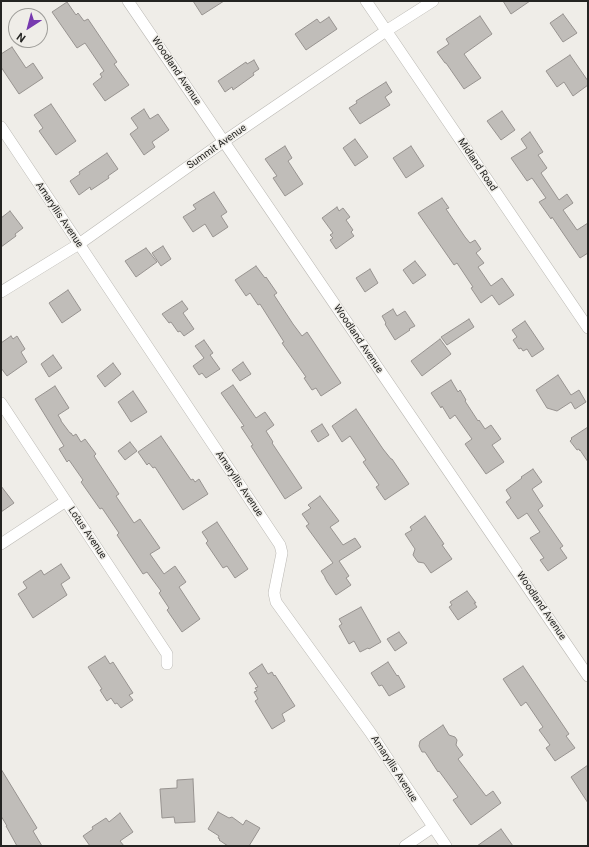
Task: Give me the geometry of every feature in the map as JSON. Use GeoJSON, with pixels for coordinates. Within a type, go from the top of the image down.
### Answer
{"type":"FeatureCollection","features":[{"type":"Feature","properties":{"kind":"street","name":"Woodland Avenue"},"geometry":{"type":"LineString","coordinates":[[128,1],[588,676]]}},
{"type":"Feature","properties":{"kind":"street","name":"Midland Road"},"geometry":{"type":"LineString","coordinates":[[366,1],[588,328]]}},
{"type":"Feature","properties":{"kind":"street","name":"Summit Avenue"},"geometry":{"type":"LineString","coordinates":[[1,292],[79,244],[224,142],[433,1]]}},
{"type":"Feature","properties":{"kind":"street","name":"Amaryllis Avenue"},"geometry":{"type":"LineString","coordinates":[[1,127],[280,545],[282,553],[274,593],[276,602],[370,732],[446,846]]}},
{"type":"Feature","properties":{"kind":"street","name":"Lotus Avenue"},"geometry":{"type":"LineString","coordinates":[[1,403],[168,654],[167,664]]}},
{"type":"Feature","properties":{"kind":"street"},"geometry":{"type":"LineString","coordinates":[[1,544],[66,501]]}},
{"type":"Feature","properties":{"kind":"street"},"geometry":{"type":"LineString","coordinates":[[405,846],[432,827]]}},
{"type":"Feature","properties":{"kind":"building"},"geometry":{"type":"Polygon","coordinates":[[[193,1],[224,1],[202,15],[193,1]]]}},
{"type":"Feature","properties":{"kind":"building"},"geometry":{"type":"Polygon","coordinates":[[[503,1],[530,1],[511,14],[503,1]]]}},
{"type":"Feature","properties":{"kind":"building"},"geometry":{"type":"Polygon","coordinates":[[[67,2],[76,15],[78,13],[84,21],[88,19],[117,62],[114,64],[129,85],[105,101],[93,84],[102,77],[100,74],[104,71],[85,43],[77,48],[52,12],[67,2]]]}},
{"type":"Feature","properties":{"kind":"building"},"geometry":{"type":"Polygon","coordinates":[[[563,14],[577,33],[563,42],[550,23],[563,14]]]}},
{"type":"Feature","properties":{"kind":"building"},"geometry":{"type":"Polygon","coordinates":[[[480,16],[492,34],[464,54],[481,78],[464,89],[437,52],[449,44],[446,39],[480,16]]]}},
{"type":"Feature","properties":{"kind":"building"},"geometry":{"type":"Polygon","coordinates":[[[329,17],[337,29],[306,50],[295,34],[317,19],[320,23],[329,17]]]}},
{"type":"Feature","properties":{"kind":"building"},"geometry":{"type":"Polygon","coordinates":[[[13,48],[26,68],[33,63],[43,78],[19,94],[1,67],[1,54],[13,48]]]}},
{"type":"Feature","properties":{"kind":"building"},"geometry":{"type":"Polygon","coordinates":[[[570,55],[588,81],[588,85],[573,96],[564,82],[557,87],[546,71],[570,55]]]}},
{"type":"Feature","properties":{"kind":"building"},"geometry":{"type":"Polygon","coordinates":[[[254,60],[259,69],[253,73],[254,75],[233,90],[232,87],[225,92],[218,81],[246,62],[247,64],[254,60]]]}},
{"type":"Feature","properties":{"kind":"building"},"geometry":{"type":"Polygon","coordinates":[[[386,82],[392,92],[385,97],[390,105],[360,124],[349,108],[357,103],[356,101],[386,82]]]}},
{"type":"Feature","properties":{"kind":"building"},"geometry":{"type":"Polygon","coordinates":[[[51,104],[76,141],[56,155],[39,131],[43,128],[34,115],[51,104]]]}},
{"type":"Feature","properties":{"kind":"building"},"geometry":{"type":"Polygon","coordinates":[[[144,109],[150,119],[158,114],[169,130],[152,142],[155,147],[144,155],[130,134],[138,128],[131,118],[144,109]]]}},
{"type":"Feature","properties":{"kind":"building"},"geometry":{"type":"Polygon","coordinates":[[[502,111],[515,130],[501,140],[487,121],[502,111]]]}},
{"type":"Feature","properties":{"kind":"building"},"geometry":{"type":"Polygon","coordinates":[[[530,132],[543,152],[538,155],[547,168],[541,173],[559,200],[567,194],[573,203],[563,210],[577,230],[588,223],[588,253],[580,258],[552,217],[551,219],[539,202],[546,198],[532,178],[527,181],[511,158],[527,148],[521,139],[530,132]]]}},
{"type":"Feature","properties":{"kind":"building"},"geometry":{"type":"Polygon","coordinates":[[[355,139],[368,157],[355,166],[343,148],[355,139]]]}},
{"type":"Feature","properties":{"kind":"building"},"geometry":{"type":"Polygon","coordinates":[[[285,146],[292,158],[288,161],[303,184],[285,196],[273,178],[277,176],[265,159],[285,146]]]}},
{"type":"Feature","properties":{"kind":"building"},"geometry":{"type":"Polygon","coordinates":[[[411,146],[424,166],[406,178],[393,158],[411,146]]]}},
{"type":"Feature","properties":{"kind":"building"},"geometry":{"type":"Polygon","coordinates":[[[107,153],[118,169],[108,176],[109,178],[91,190],[90,187],[79,195],[70,181],[80,174],[79,172],[107,153]]]}},
{"type":"Feature","properties":{"kind":"building"},"geometry":{"type":"Polygon","coordinates":[[[214,192],[227,212],[221,216],[228,227],[213,237],[205,224],[193,232],[183,217],[196,209],[193,205],[214,192]]]}},
{"type":"Feature","properties":{"kind":"building"},"geometry":{"type":"Polygon","coordinates":[[[442,198],[449,208],[446,209],[465,237],[470,243],[475,240],[481,249],[476,253],[484,263],[478,267],[491,286],[502,278],[514,295],[499,305],[492,295],[481,303],[471,288],[473,287],[457,263],[454,265],[418,213],[442,198]]]}},
{"type":"Feature","properties":{"kind":"building"},"geometry":{"type":"Polygon","coordinates":[[[337,207],[339,211],[343,208],[350,217],[346,220],[353,230],[351,232],[354,236],[336,249],[330,240],[333,238],[330,235],[333,233],[322,218],[337,207]]]}},
{"type":"Feature","properties":{"kind":"building"},"geometry":{"type":"Polygon","coordinates":[[[10,211],[23,228],[15,234],[16,236],[1,247],[1,218],[10,211]]]}},
{"type":"Feature","properties":{"kind":"building"},"geometry":{"type":"Polygon","coordinates":[[[163,246],[171,259],[161,266],[152,253],[163,246]]]}},
{"type":"Feature","properties":{"kind":"building"},"geometry":{"type":"Polygon","coordinates":[[[146,248],[157,262],[136,277],[125,261],[146,248]]]}},
{"type":"Feature","properties":{"kind":"building"},"geometry":{"type":"Polygon","coordinates":[[[415,261],[426,275],[413,284],[403,270],[415,261]]]}},
{"type":"Feature","properties":{"kind":"building"},"geometry":{"type":"Polygon","coordinates":[[[256,266],[277,293],[274,295],[293,324],[302,336],[307,332],[341,383],[321,396],[316,388],[312,390],[304,378],[306,377],[282,343],[284,342],[260,304],[258,305],[250,293],[246,296],[235,280],[256,266]]]}},
{"type":"Feature","properties":{"kind":"building"},"geometry":{"type":"Polygon","coordinates":[[[370,269],[378,283],[365,292],[356,278],[370,269]]]}},
{"type":"Feature","properties":{"kind":"building"},"geometry":{"type":"Polygon","coordinates":[[[68,290],[81,310],[62,323],[49,303],[68,290]]]}},
{"type":"Feature","properties":{"kind":"building"},"geometry":{"type":"Polygon","coordinates":[[[182,301],[188,309],[183,313],[194,329],[184,336],[180,331],[178,332],[171,322],[169,323],[162,314],[182,301]]]}},
{"type":"Feature","properties":{"kind":"building"},"geometry":{"type":"Polygon","coordinates":[[[393,309],[397,316],[405,311],[415,326],[395,340],[382,316],[393,309]]]}},
{"type":"Feature","properties":{"kind":"building"},"geometry":{"type":"Polygon","coordinates":[[[469,319],[474,327],[447,345],[441,337],[469,319]]]}},
{"type":"Feature","properties":{"kind":"building"},"geometry":{"type":"Polygon","coordinates":[[[525,321],[544,349],[532,357],[527,349],[523,351],[521,348],[519,349],[513,340],[517,337],[512,330],[525,321]]]}},
{"type":"Feature","properties":{"kind":"building"},"geometry":{"type":"Polygon","coordinates":[[[11,336],[13,339],[17,336],[25,349],[21,352],[27,362],[7,376],[1,368],[1,343],[11,336]]]}},
{"type":"Feature","properties":{"kind":"building"},"geometry":{"type":"Polygon","coordinates":[[[440,339],[451,354],[422,376],[411,361],[440,339]]]}},
{"type":"Feature","properties":{"kind":"building"},"geometry":{"type":"Polygon","coordinates":[[[204,340],[213,353],[210,355],[220,369],[206,378],[202,373],[199,375],[193,366],[204,358],[195,346],[204,340]]]}},
{"type":"Feature","properties":{"kind":"building"},"geometry":{"type":"Polygon","coordinates":[[[53,355],[62,368],[49,377],[41,364],[53,355]]]}},
{"type":"Feature","properties":{"kind":"building"},"geometry":{"type":"Polygon","coordinates":[[[243,362],[251,374],[240,381],[232,370],[243,362]]]}},
{"type":"Feature","properties":{"kind":"building"},"geometry":{"type":"Polygon","coordinates":[[[113,363],[121,374],[105,387],[97,376],[113,363]]]}},
{"type":"Feature","properties":{"kind":"building"},"geometry":{"type":"Polygon","coordinates":[[[558,375],[571,395],[579,390],[586,402],[575,409],[571,402],[557,411],[547,408],[536,390],[558,375]]]}},
{"type":"Feature","properties":{"kind":"building"},"geometry":{"type":"Polygon","coordinates":[[[451,380],[458,392],[460,390],[478,421],[479,420],[485,429],[491,425],[501,439],[492,445],[504,462],[486,474],[465,444],[472,439],[455,415],[450,419],[442,406],[441,408],[431,393],[451,380]]]}},
{"type":"Feature","properties":{"kind":"building"},"geometry":{"type":"Polygon","coordinates":[[[233,385],[256,418],[265,412],[274,425],[266,431],[273,442],[272,443],[302,488],[285,499],[251,446],[253,445],[241,427],[244,426],[221,393],[233,385]]]}},
{"type":"Feature","properties":{"kind":"building"},"geometry":{"type":"Polygon","coordinates":[[[55,386],[69,408],[58,415],[61,421],[73,436],[76,434],[81,442],[85,439],[96,454],[94,456],[119,494],[116,496],[134,523],[140,519],[160,548],[150,554],[164,574],[175,566],[186,582],[179,587],[200,619],[182,632],[167,610],[169,608],[159,593],[161,591],[147,572],[143,574],[117,535],[119,533],[102,508],[100,509],[81,482],[83,480],[69,460],[67,462],[59,449],[64,446],[35,399],[55,386]]]}},
{"type":"Feature","properties":{"kind":"building"},"geometry":{"type":"Polygon","coordinates":[[[133,391],[147,412],[131,422],[118,402],[133,391]]]}},
{"type":"Feature","properties":{"kind":"building"},"geometry":{"type":"Polygon","coordinates":[[[356,409],[409,484],[385,500],[376,487],[379,485],[363,462],[366,460],[350,436],[342,442],[332,426],[356,409]]]}},
{"type":"Feature","properties":{"kind":"building"},"geometry":{"type":"Polygon","coordinates":[[[322,424],[329,435],[318,442],[311,431],[322,424]]]}},
{"type":"Feature","properties":{"kind":"building"},"geometry":{"type":"Polygon","coordinates":[[[588,427],[588,462],[580,450],[577,450],[570,441],[572,439],[571,438],[588,427]]]}},
{"type":"Feature","properties":{"kind":"building"},"geometry":{"type":"Polygon","coordinates":[[[161,436],[191,480],[193,479],[195,482],[199,479],[208,494],[183,510],[155,467],[153,468],[149,463],[147,465],[138,452],[161,436]]]}},
{"type":"Feature","properties":{"kind":"building"},"geometry":{"type":"Polygon","coordinates":[[[130,442],[137,451],[125,460],[118,451],[130,442]]]}},
{"type":"Feature","properties":{"kind":"building"},"geometry":{"type":"Polygon","coordinates":[[[533,469],[542,482],[532,489],[543,506],[538,510],[563,546],[560,548],[567,558],[548,571],[540,560],[544,558],[530,538],[540,532],[527,513],[518,519],[506,502],[511,498],[506,490],[533,469]]]}},
{"type":"Feature","properties":{"kind":"building"},"geometry":{"type":"Polygon","coordinates":[[[1,486],[14,503],[1,512],[1,486]]]}},
{"type":"Feature","properties":{"kind":"building"},"geometry":{"type":"Polygon","coordinates":[[[320,496],[339,521],[330,527],[343,545],[355,538],[361,547],[339,561],[349,576],[346,578],[351,585],[336,595],[321,571],[333,563],[306,526],[309,524],[302,514],[311,508],[308,505],[320,496]]]}},
{"type":"Feature","properties":{"kind":"building"},"geometry":{"type":"Polygon","coordinates":[[[425,516],[444,544],[442,545],[452,559],[431,573],[424,563],[418,562],[413,555],[415,549],[405,534],[412,530],[410,527],[425,516]]]}},
{"type":"Feature","properties":{"kind":"building"},"geometry":{"type":"Polygon","coordinates":[[[217,522],[248,569],[235,578],[227,566],[223,568],[206,543],[208,541],[202,532],[217,522]]]}},
{"type":"Feature","properties":{"kind":"building"},"geometry":{"type":"Polygon","coordinates":[[[61,564],[70,578],[61,584],[67,595],[33,618],[18,594],[27,588],[23,582],[41,570],[44,575],[61,564]]]}},
{"type":"Feature","properties":{"kind":"building"},"geometry":{"type":"Polygon","coordinates":[[[467,591],[476,603],[474,603],[477,607],[458,620],[449,607],[452,605],[450,602],[467,591]]]}},
{"type":"Feature","properties":{"kind":"building"},"geometry":{"type":"Polygon","coordinates":[[[361,607],[381,642],[360,652],[354,641],[349,644],[339,626],[342,624],[339,619],[361,607]]]}},
{"type":"Feature","properties":{"kind":"building"},"geometry":{"type":"Polygon","coordinates":[[[399,632],[407,643],[395,651],[387,639],[399,632]]]}},
{"type":"Feature","properties":{"kind":"building"},"geometry":{"type":"Polygon","coordinates":[[[105,656],[110,664],[113,662],[133,693],[129,695],[133,700],[121,708],[117,703],[115,704],[111,698],[107,701],[100,690],[102,689],[88,667],[105,656]]]}},
{"type":"Feature","properties":{"kind":"building"},"geometry":{"type":"Polygon","coordinates":[[[388,662],[405,687],[389,696],[382,685],[379,686],[371,673],[388,662]]]}},
{"type":"Feature","properties":{"kind":"building"},"geometry":{"type":"Polygon","coordinates":[[[262,664],[268,674],[272,672],[274,676],[275,675],[295,706],[282,714],[285,721],[272,729],[255,701],[258,699],[254,692],[257,691],[255,688],[258,687],[249,673],[262,664]]]}},
{"type":"Feature","properties":{"kind":"building"},"geometry":{"type":"Polygon","coordinates":[[[523,666],[569,734],[566,736],[575,748],[555,761],[546,748],[550,745],[539,730],[543,727],[526,702],[521,706],[503,679],[523,666]]]}},
{"type":"Feature","properties":{"kind":"building"},"geometry":{"type":"Polygon","coordinates":[[[443,725],[449,735],[455,737],[457,740],[456,745],[463,755],[458,759],[486,796],[493,791],[501,803],[471,825],[453,800],[458,797],[439,771],[438,772],[425,752],[422,752],[419,746],[420,741],[443,725]]]}},
{"type":"Feature","properties":{"kind":"building"},"geometry":{"type":"Polygon","coordinates":[[[588,765],[588,803],[571,777],[588,765]]]}},
{"type":"Feature","properties":{"kind":"building"},"geometry":{"type":"Polygon","coordinates":[[[1,769],[37,828],[33,831],[42,846],[17,846],[6,826],[1,816],[1,769]]]}},
{"type":"Feature","properties":{"kind":"building"},"geometry":{"type":"Polygon","coordinates":[[[193,779],[195,822],[175,823],[174,817],[162,818],[160,789],[177,788],[177,780],[193,779]]]}},
{"type":"Feature","properties":{"kind":"building"},"geometry":{"type":"Polygon","coordinates":[[[218,812],[229,818],[232,817],[243,825],[246,820],[260,828],[249,846],[228,846],[219,840],[219,836],[208,829],[218,812]]]}},
{"type":"Feature","properties":{"kind":"building"},"geometry":{"type":"Polygon","coordinates":[[[120,813],[133,832],[120,841],[124,846],[90,846],[83,836],[93,829],[92,827],[106,818],[109,822],[120,813]]]}},
{"type":"Feature","properties":{"kind":"building"},"geometry":{"type":"Polygon","coordinates":[[[501,829],[513,846],[477,846],[501,829]]]}}]}
